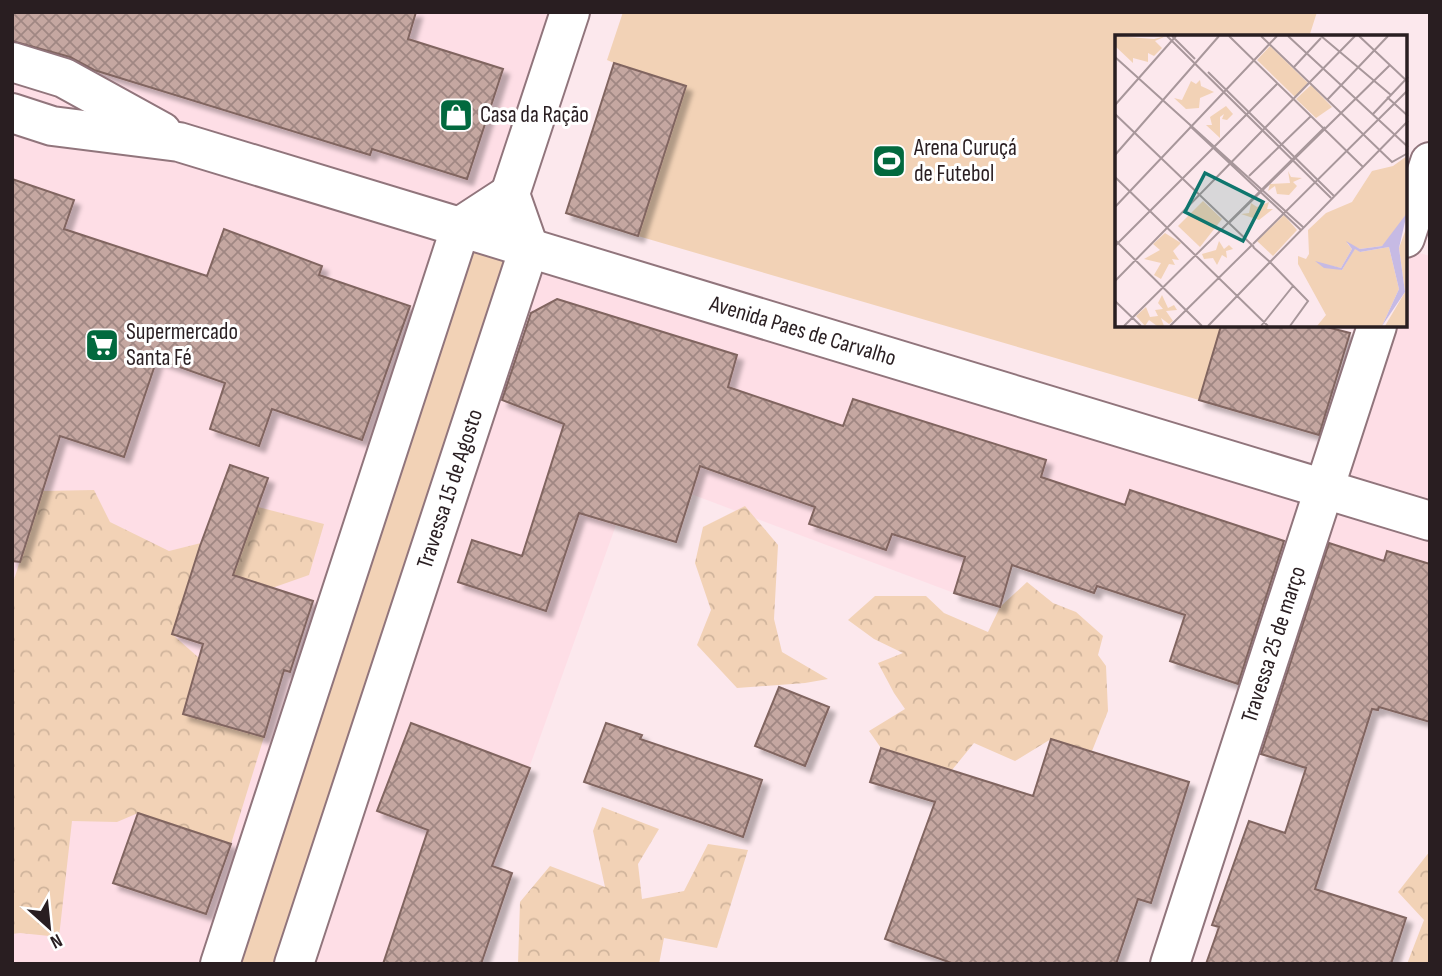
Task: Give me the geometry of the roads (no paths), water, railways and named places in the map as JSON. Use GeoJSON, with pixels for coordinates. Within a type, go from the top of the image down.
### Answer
{"type":"FeatureCollection","features":[{"type":"Feature","properties":{"kind":"street"},"geometry":{"type":"LineString","coordinates":[[529,248],[510,194],[570,12]]}},
{"type":"Feature","properties":{"kind":"street","name":"Avenida Paes de Carvalho"},"geometry":{"type":"LineString","coordinates":[[12,62],[64,78],[179,142]]}},
{"type":"Feature","properties":{"kind":"street","name":"Avenida Paes de Carvalho"},"geometry":{"type":"LineString","coordinates":[[12,113],[51,126],[179,142],[1430,521]]}},
{"type":"Feature","properties":{"kind":"street"},"geometry":{"type":"LineString","coordinates":[[1407,232],[1430,162]]}},
{"type":"Feature","properties":{"kind":"street"},"geometry":{"type":"LineString","coordinates":[[220,964],[461,226],[510,194]]}},
{"type":"Feature","properties":{"kind":"street","name":"Travessa 15 de Agosto"},"geometry":{"type":"LineString","coordinates":[[294,964],[529,248]]}},
{"type":"Feature","properties":{"kind":"street","name":"Travessa 25 de março"},"geometry":{"type":"LineString","coordinates":[[1170,964],[1377,327]]}},
{"type":"Feature","properties":{"kind":"place","name":"Casa da Ração"},"geometry":{"type":"Point","coordinates":[456,115]}},
{"type":"Feature","properties":{"kind":"place","name":"Arena Curuçá de Futebol"},"geometry":{"type":"Point","coordinates":[889,161]}},
{"type":"Feature","properties":{"kind":"place","name":"Supermercado Santa Fé"},"geometry":{"type":"Point","coordinates":[102,345]}}]}
